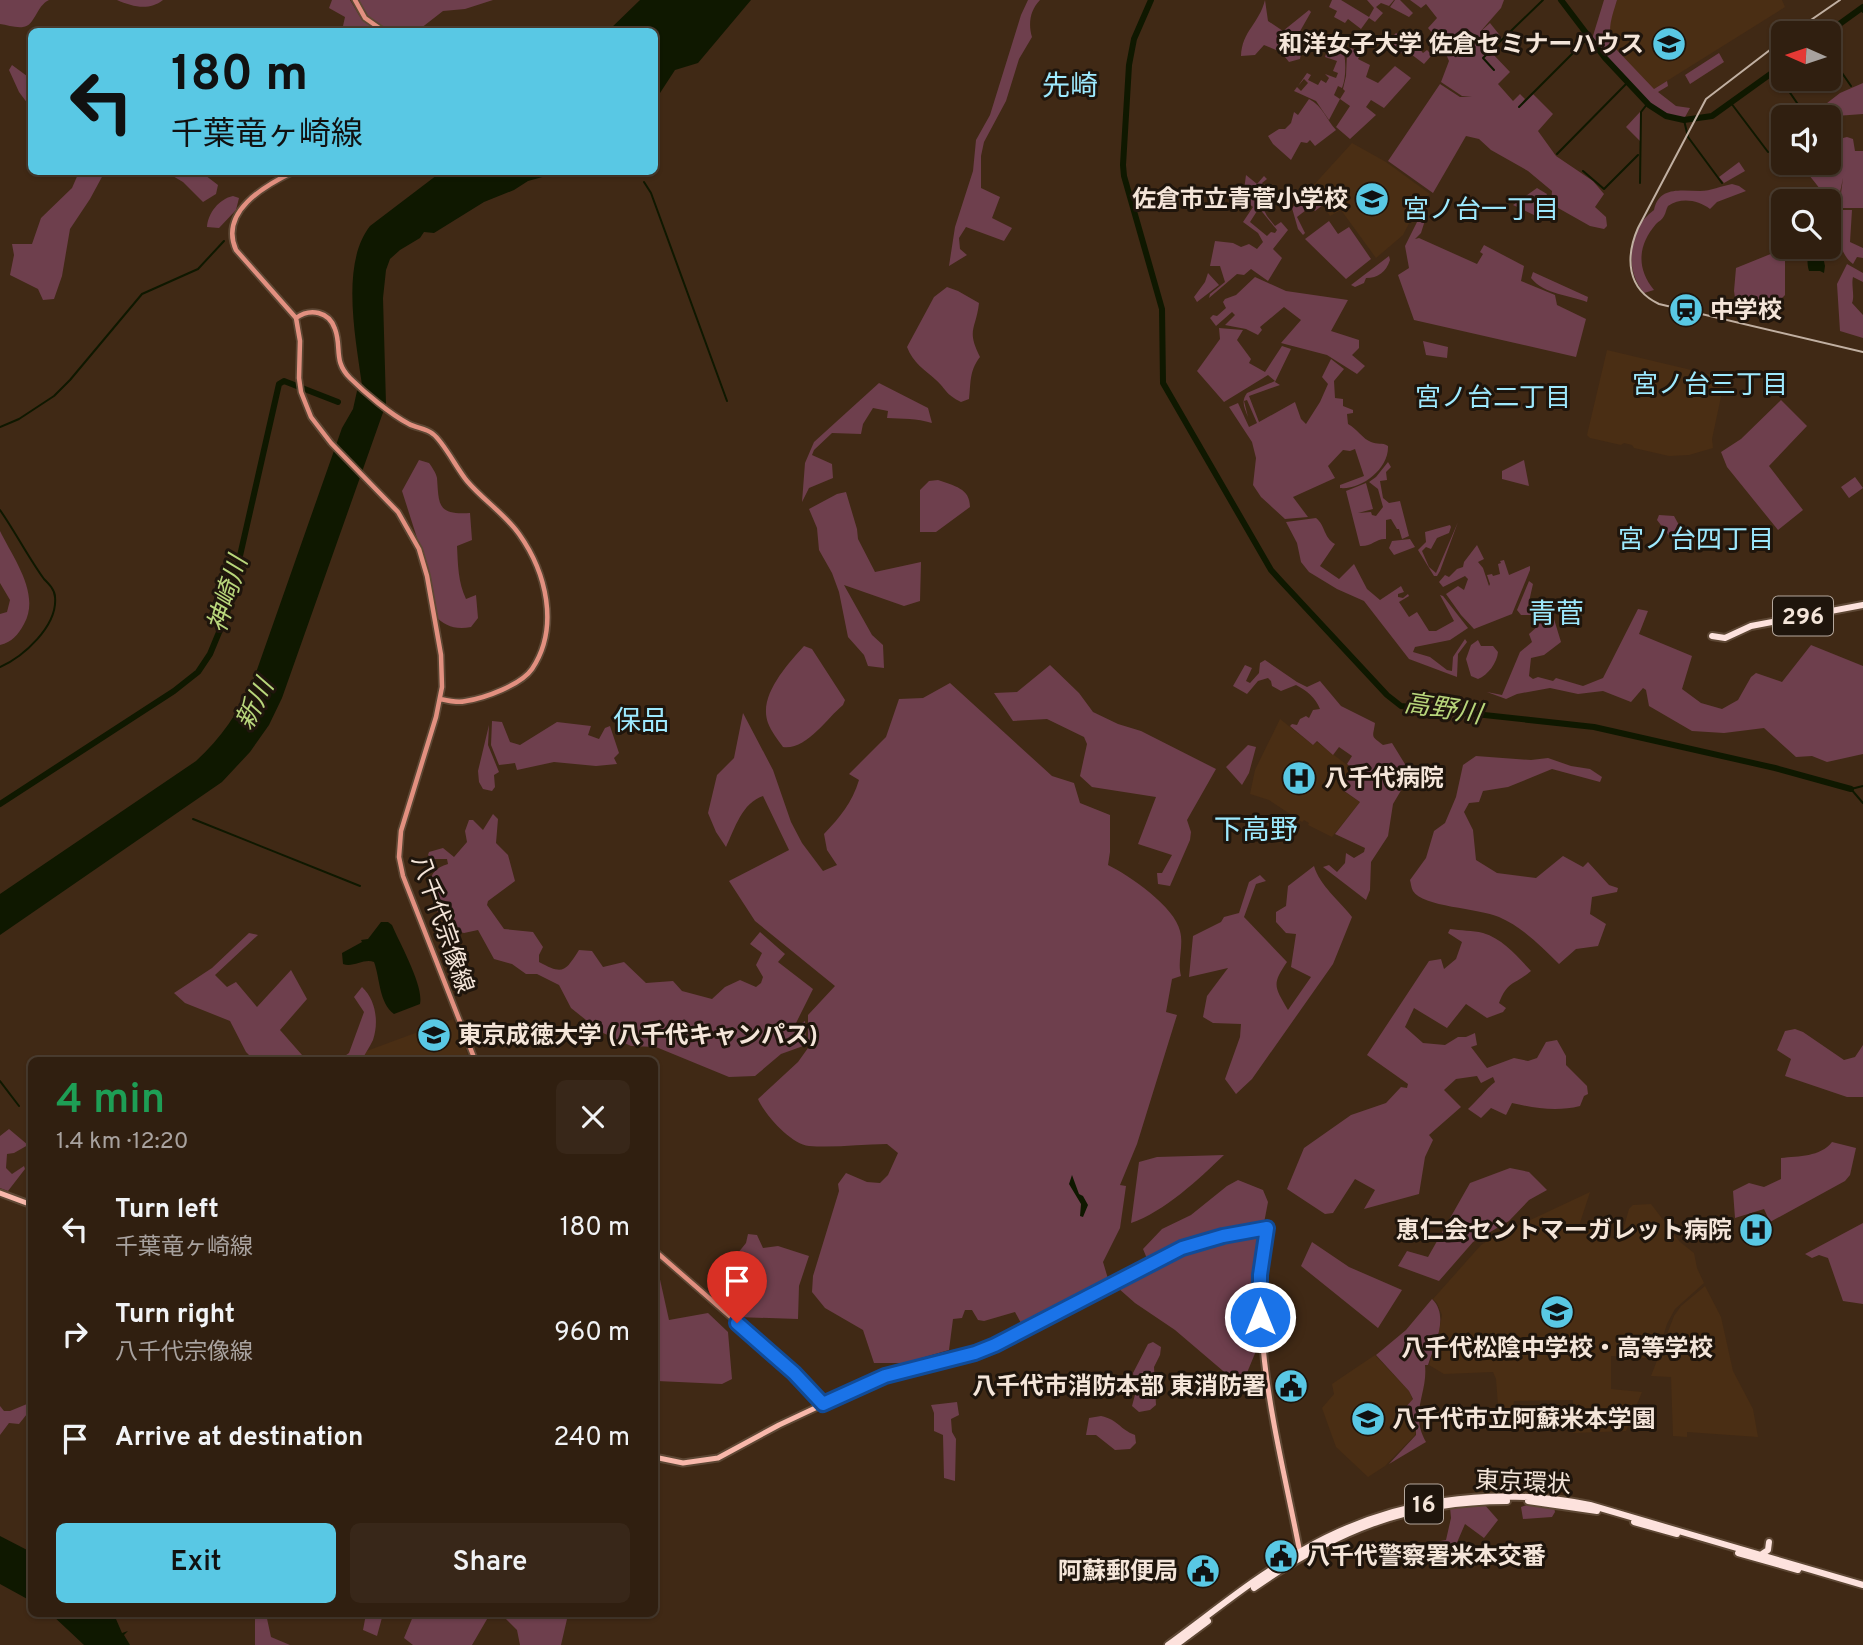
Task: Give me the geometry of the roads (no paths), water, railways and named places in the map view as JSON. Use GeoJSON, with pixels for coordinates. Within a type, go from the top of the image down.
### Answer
{"type":"FeatureCollection","features":[{"type":"Feature","properties":{"kind":"highway","name":"296"},"geometry":{"type":"LineString","coordinates":[[1713,636],[1725,638],[1751,626],[1863,605]]}},
{"type":"Feature","properties":{"kind":"highway","name":"東京環状"},"geometry":{"type":"LineString","coordinates":[[1168,1645],[1300,1554],[1338,1532],[1393,1511],[1461,1498],[1546,1498],[1590,1505],[1863,1587]]}},
{"type":"Feature","properties":{"kind":"highway","name":"東京環状"},"geometry":{"type":"LineString","coordinates":[[1176,1645],[1300,1554],[1360,1528],[1406,1513],[1463,1503],[1533,1501],[1602,1512],[1863,1587]]}},
{"type":"Feature","properties":{"kind":"highway"},"geometry":{"type":"LineString","coordinates":[[1760,1554],[1768,1550],[1769,1542]]}},
{"type":"Feature","properties":{"kind":"main road"},"geometry":{"type":"LineString","coordinates":[[355,0],[365,18],[379,28]]}},
{"type":"Feature","properties":{"kind":"main road"},"geometry":{"type":"LineString","coordinates":[[287,175],[267,185],[248,201],[233,224],[231,235],[236,250],[296,318],[312,312],[328,318],[335,328],[339,361],[355,383],[411,426],[434,434],[441,441],[451,461],[468,482],[520,536],[547,593],[547,622],[543,638],[538,656],[525,677],[500,690],[469,701],[440,699]]}},
{"type":"Feature","properties":{"kind":"main road","name":"八千代宗像線"},"geometry":{"type":"LineString","coordinates":[[296,318],[300,341],[299,381],[311,417],[331,443],[398,512],[419,549],[427,576],[443,673],[440,699],[401,831],[399,857],[403,876],[474,1057]]}},
{"type":"Feature","properties":{"kind":"main road"},"geometry":{"type":"LineString","coordinates":[[0,1193],[28,1204]]}},
{"type":"Feature","properties":{"kind":"main road"},"geometry":{"type":"LineString","coordinates":[[658,1458],[683,1463],[718,1458],[823,1404],[885,1376],[975,1353],[995,1345],[1182,1248],[1223,1236],[1267,1228],[1260,1275],[1261,1332],[1300,1554]]}},
{"type":"Feature","properties":{"kind":"main road"},"geometry":{"type":"LineString","coordinates":[[658,1253],[772,1353],[823,1404]]}},
{"type":"Feature","properties":{"kind":"water"},"geometry":{"type":"Polygon","coordinates":[[[640,0],[751,0],[698,63],[675,70],[658,94],[658,28],[611,28],[640,0]]]}},
{"type":"Feature","properties":{"kind":"water","name":"新川"},"geometry":{"type":"Polygon","coordinates":[[[437,175],[548,175],[528,181],[484,202],[434,233],[424,232],[420,238],[390,259],[383,298],[386,404],[282,698],[269,725],[250,752],[222,782],[0,935],[0,894],[196,761],[229,724],[242,703],[253,681],[342,428],[362,385],[352,303],[353,281],[355,261],[370,226],[437,175]]]}},
{"type":"Feature","properties":{"kind":"water"},"geometry":{"type":"Polygon","coordinates":[[[1808,259],[1824,259],[1824,273],[1809,271],[1808,259]]]}},
{"type":"Feature","properties":{"kind":"water"},"geometry":{"type":"Polygon","coordinates":[[[381,922],[392,925],[415,976],[420,996],[420,1004],[394,1014],[385,1003],[374,962],[343,964],[342,953],[362,942],[361,940],[368,939],[381,922]]]}},
{"type":"Feature","properties":{"kind":"water"},"geometry":{"type":"Polygon","coordinates":[[[1072,1175],[1079,1194],[1088,1205],[1083,1217],[1080,1216],[1081,1204],[1069,1184],[1072,1175]]]}},
{"type":"Feature","properties":{"kind":"water"},"geometry":{"type":"Polygon","coordinates":[[[0,1536],[28,1550],[28,1599],[0,1584],[0,1536]]]}},
{"type":"Feature","properties":{"kind":"water"},"geometry":{"type":"Polygon","coordinates":[[[54,1617],[114,1617],[122,1633],[128,1631],[124,1635],[130,1645],[84,1645],[54,1617]]]}},
{"type":"Feature","properties":{"kind":"waterway","name":"高野川"},"geometry":{"type":"LineString","coordinates":[[1151,0],[1134,39],[1129,65],[1123,165],[1162,309],[1163,383],[1271,570],[1387,695],[1401,706],[1594,727],[1775,768],[1851,789]]}},
{"type":"Feature","properties":{"kind":"waterway"},"geometry":{"type":"LineString","coordinates":[[1494,70],[1483,58],[1543,0]]}},
{"type":"Feature","properties":{"kind":"waterway"},"geometry":{"type":"LineString","coordinates":[[1561,0],[1605,58],[1649,105],[1666,116],[1684,120],[1712,116],[1771,74]]}},
{"type":"Feature","properties":{"kind":"waterway"},"geometry":{"type":"LineString","coordinates":[[1841,23],[1863,7]]}},
{"type":"Feature","properties":{"kind":"waterway"},"geometry":{"type":"LineString","coordinates":[[1861,8],[1863,12]]}},
{"type":"Feature","properties":{"kind":"waterway"},"geometry":{"type":"LineString","coordinates":[[1519,107],[1589,37]]}},
{"type":"Feature","properties":{"kind":"waterway"},"geometry":{"type":"LineString","coordinates":[[1841,71],[1851,86]]}},
{"type":"Feature","properties":{"kind":"waterway"},"geometry":{"type":"LineString","coordinates":[[1557,154],[1627,83]]}},
{"type":"Feature","properties":{"kind":"waterway"},"geometry":{"type":"LineString","coordinates":[[1789,91],[1798,105]]}},
{"type":"Feature","properties":{"kind":"waterway"},"geometry":{"type":"LineString","coordinates":[[1640,183],[1641,112],[1648,103]]}},
{"type":"Feature","properties":{"kind":"waterway"},"geometry":{"type":"LineString","coordinates":[[1731,103],[1768,152]]}},
{"type":"Feature","properties":{"kind":"waterway"},"geometry":{"type":"LineString","coordinates":[[1684,120],[1688,137],[1722,183]]}},
{"type":"Feature","properties":{"kind":"waterway"},"geometry":{"type":"LineString","coordinates":[[1583,171],[1604,189],[1638,155]]}},
{"type":"Feature","properties":{"kind":"waterway"},"geometry":{"type":"LineString","coordinates":[[644,182],[651,193],[727,401]]}},
{"type":"Feature","properties":{"kind":"waterway"},"geometry":{"type":"LineString","coordinates":[[0,427],[19,419],[54,396],[142,294],[198,269],[224,241]]}},
{"type":"Feature","properties":{"kind":"waterway","name":"神崎川"},"geometry":{"type":"LineString","coordinates":[[0,804],[174,691],[198,672],[210,654],[227,613],[279,384],[284,381],[338,402]]}},
{"type":"Feature","properties":{"kind":"waterway"},"geometry":{"type":"LineString","coordinates":[[0,510],[55,597],[51,619],[45,629],[19,656],[0,667]]}},
{"type":"Feature","properties":{"kind":"waterway","name":"高野川"},"geometry":{"type":"LineString","coordinates":[[1863,786],[1851,789],[1863,803]]}},
{"type":"Feature","properties":{"kind":"waterway"},"geometry":{"type":"LineString","coordinates":[[193,819],[360,886]]}},
{"type":"Feature","properties":{"kind":"waterway"},"geometry":{"type":"LineString","coordinates":[[0,1081],[19,1106]]}},
{"type":"Feature","properties":{"kind":"tram line"},"geometry":{"type":"LineString","coordinates":[[1809,21],[1840,0]]}},
{"type":"Feature","properties":{"kind":"tram line"},"geometry":{"type":"LineString","coordinates":[[1771,49],[1706,99],[1638,228],[1631,250],[1632,272],[1640,290],[1659,304],[1863,352]]}},
{"type":"Feature","properties":{"kind":"place","name":"和洋女子大学 佐倉セミナーハウス"},"geometry":{"type":"Point","coordinates":[1669,44]}},
{"type":"Feature","properties":{"kind":"place","name":"佐倉市立青菅小学校"},"geometry":{"type":"Point","coordinates":[1372,199]}},
{"type":"Feature","properties":{"kind":"place","name":"中学校"},"geometry":{"type":"Point","coordinates":[1686,310]}},
{"type":"Feature","properties":{"kind":"place","name":"八千代病院"},"geometry":{"type":"Point","coordinates":[1299,778]}},
{"type":"Feature","properties":{"kind":"place","name":"東京成徳大学 (八千代キャンパス)"},"geometry":{"type":"Point","coordinates":[434,1035]}},
{"type":"Feature","properties":{"kind":"place","name":"恵仁会セントマーガレット病院"},"geometry":{"type":"Point","coordinates":[1756,1230]}},
{"type":"Feature","properties":{"kind":"place","name":"八千代松陰中学校・高等学校"},"geometry":{"type":"Point","coordinates":[1557,1312]}},
{"type":"Feature","properties":{"kind":"place","name":"八千代市消防本部 東消防署"},"geometry":{"type":"Point","coordinates":[1291,1386]}},
{"type":"Feature","properties":{"kind":"place","name":"八千代市立阿蘇米本学園"},"geometry":{"type":"Point","coordinates":[1368,1419]}},
{"type":"Feature","properties":{"kind":"place","name":"八千代警察署米本交番"},"geometry":{"type":"Point","coordinates":[1281,1556]}},
{"type":"Feature","properties":{"kind":"place","name":"阿蘇郵便局"},"geometry":{"type":"Point","coordinates":[1203,1571]}},
{"type":"Feature","properties":{"kind":"district","name":"先崎"},"geometry":{"type":"Point","coordinates":[1070,85]}},
{"type":"Feature","properties":{"kind":"district","name":"宮ノ台一丁目"},"geometry":{"type":"Point","coordinates":[1481,209]}},
{"type":"Feature","properties":{"kind":"district","name":"宮ノ台三丁目"},"geometry":{"type":"Point","coordinates":[1710,384]}},
{"type":"Feature","properties":{"kind":"district","name":"宮ノ台二丁目"},"geometry":{"type":"Point","coordinates":[1493,397]}},
{"type":"Feature","properties":{"kind":"district","name":"宮ノ台四丁目"},"geometry":{"type":"Point","coordinates":[1696,539]}},
{"type":"Feature","properties":{"kind":"district","name":"青菅"},"geometry":{"type":"Point","coordinates":[1556,613]}},
{"type":"Feature","properties":{"kind":"district","name":"保品"},"geometry":{"type":"Point","coordinates":[641,720]}},
{"type":"Feature","properties":{"kind":"district","name":"下高野"},"geometry":{"type":"Point","coordinates":[1256,829]}}]}
